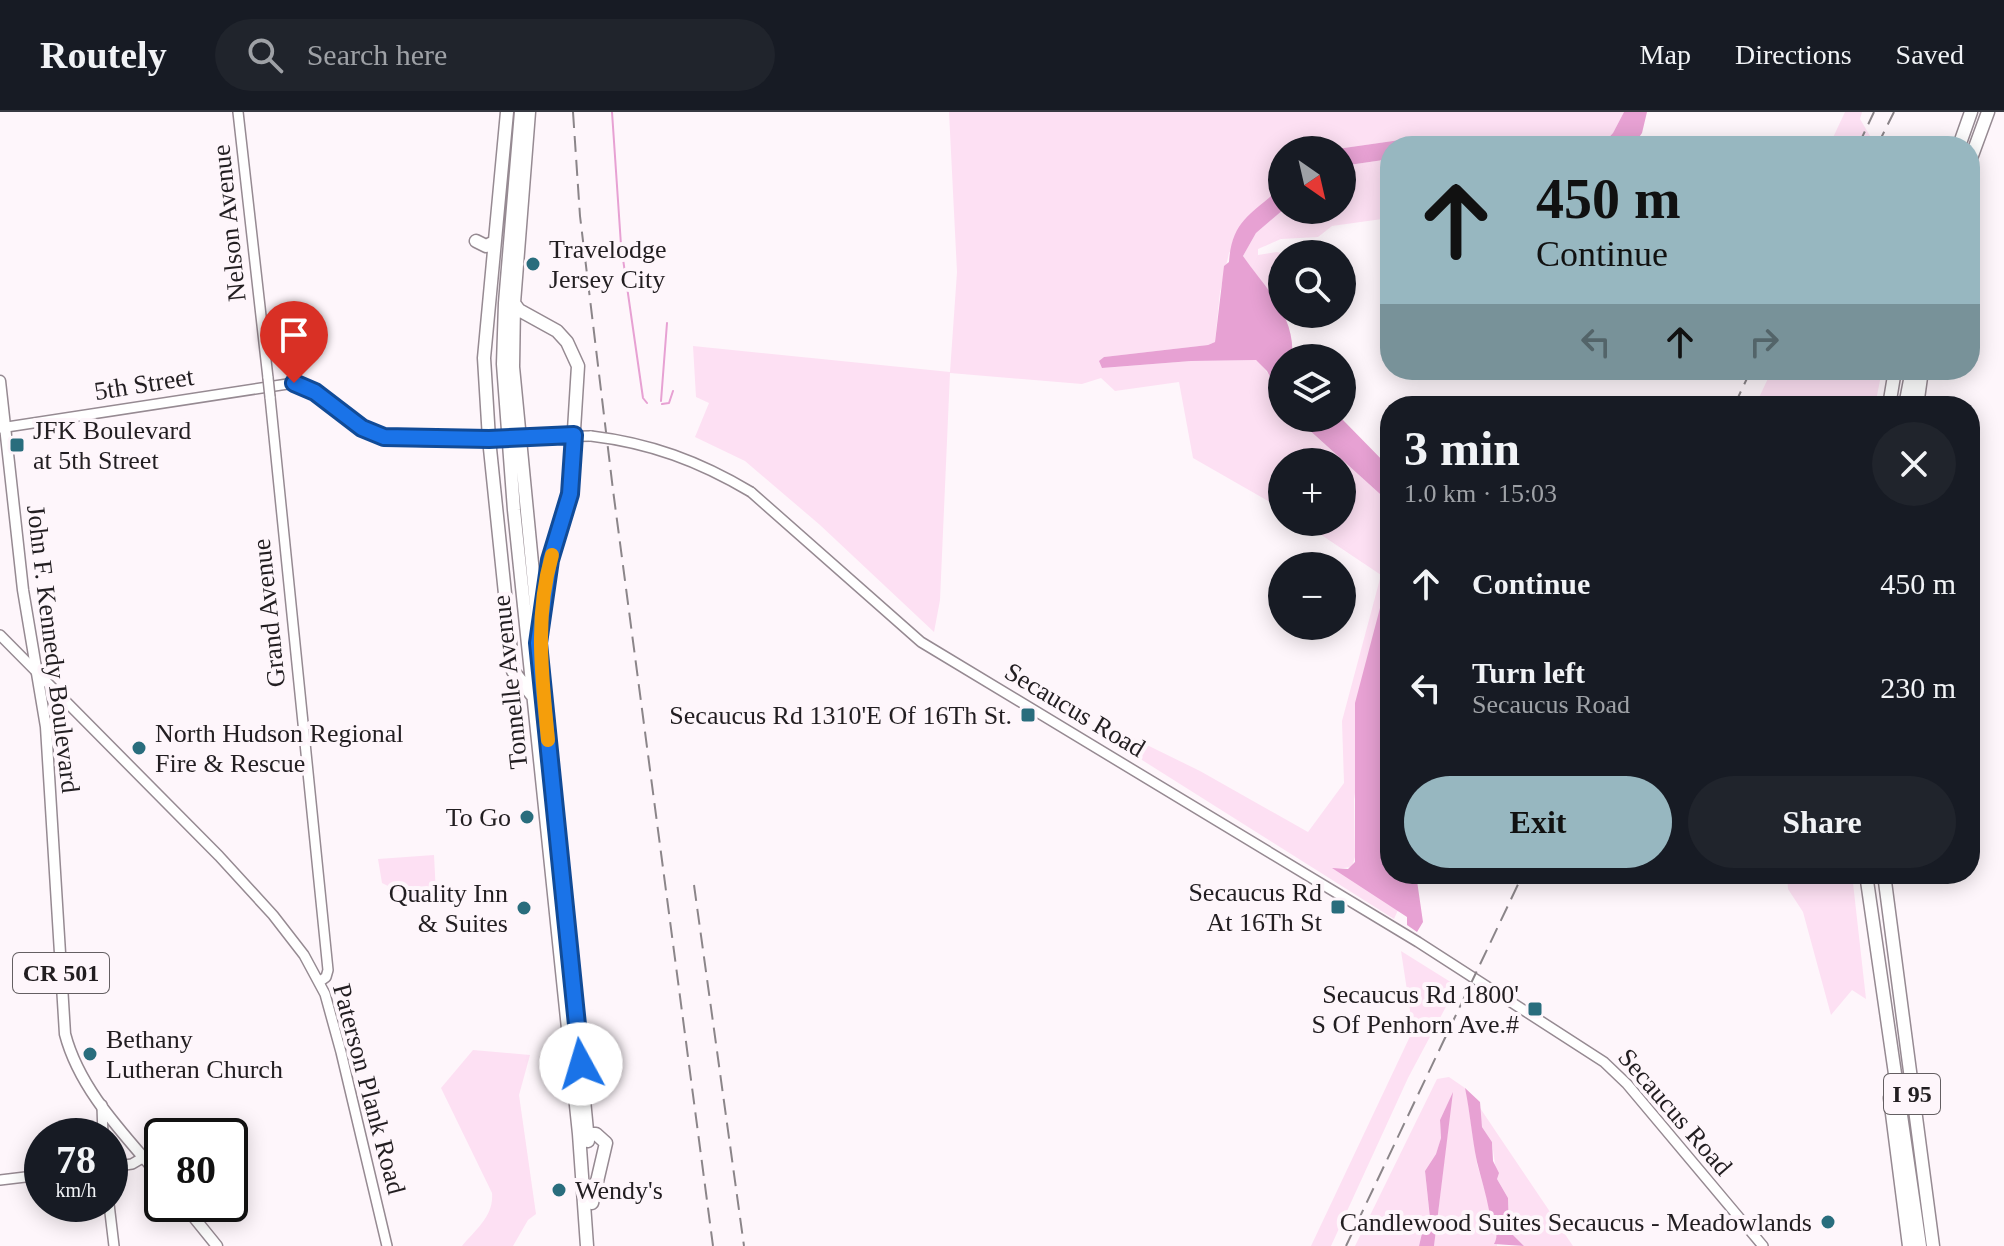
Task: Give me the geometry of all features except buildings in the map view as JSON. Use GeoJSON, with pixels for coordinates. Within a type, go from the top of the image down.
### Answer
{"type":"FeatureCollection","features":[{"type":"Feature","properties":{"kind":"highway"},"geometry":{"type":"LineString","coordinates":[[507,112],[484,358],[494,439],[513,671],[534,698]]}},
{"type":"Feature","properties":{"kind":"highway","name":"Tonnelle Avenue"},"geometry":{"type":"LineString","coordinates":[[521,112],[503,364],[515,524],[583,1134]]}},
{"type":"Feature","properties":{"kind":"highway","name":"Tonnelle Avenue"},"geometry":{"type":"LineString","coordinates":[[529,112],[514,303],[513,367],[583,1134],[587,1246]]}},
{"type":"Feature","properties":{"kind":"highway"},"geometry":{"type":"LineString","coordinates":[[1963,136],[1971,112]]}},
{"type":"Feature","properties":{"kind":"highway"},"geometry":{"type":"LineString","coordinates":[[1979,136],[1988,112]]}},
{"type":"Feature","properties":{"kind":"highway"},"geometry":{"type":"LineString","coordinates":[[476,241],[486,246],[494,242]]}},
{"type":"Feature","properties":{"kind":"highway"},"geometry":{"type":"LineString","coordinates":[[514,303],[519,310],[557,331],[574,354],[578,366],[571,482],[547,576],[538,643]]}},
{"type":"Feature","properties":{"kind":"highway","name":"I 95"},"geometry":{"type":"LineString","coordinates":[[1867,884],[1918,1246]]}},
{"type":"Feature","properties":{"kind":"highway","name":"I 95"},"geometry":{"type":"LineString","coordinates":[[1885,884],[1933,1242]]}},
{"type":"Feature","properties":{"kind":"highway"},"geometry":{"type":"LineString","coordinates":[[1892,884],[1893,953]]}},
{"type":"Feature","properties":{"kind":"highway"},"geometry":{"type":"LineString","coordinates":[[1889,1036],[1889,1083],[1909,1246]]}},
{"type":"Feature","properties":{"kind":"highway"},"geometry":{"type":"LineString","coordinates":[[583,1134],[600,1135],[606,1143],[592,1203],[595,1246]]}},
{"type":"Feature","properties":{"kind":"main road","name":"Nelson Avenue"},"geometry":{"type":"LineString","coordinates":[[238,112],[268,378]]}},
{"type":"Feature","properties":{"kind":"main road","name":"Grand Avenue"},"geometry":{"type":"LineString","coordinates":[[268,378],[328,969],[326,977],[319,982]]}},
{"type":"Feature","properties":{"kind":"main road","name":"John F. Kennedy Boulevard"},"geometry":{"type":"LineString","coordinates":[[0,381],[2,428],[35,671],[46,727],[63,1021],[73,1061],[102,1105],[144,1157]]}},
{"type":"Feature","properties":{"kind":"main road","name":"Secaucus Road"},"geometry":{"type":"LineString","coordinates":[[294,383],[315,392],[362,428],[384,437],[494,439],[591,436],[660,448],[715,471],[751,492],[921,642],[1418,942],[1604,1062],[1627,1084],[1763,1246]]}},
{"type":"Feature","properties":{"kind":"main road","name":"5th Street"},"geometry":{"type":"LineString","coordinates":[[2,428],[294,383]]}},
{"type":"Feature","properties":{"kind":"main road","name":"Paterson Plank Road"},"geometry":{"type":"LineString","coordinates":[[0,635],[273,915],[319,982],[341,1052],[387,1246]]}},
{"type":"Feature","properties":{"kind":"main road"},"geometry":{"type":"LineString","coordinates":[[102,1105],[102,1118]]}},
{"type":"Feature","properties":{"kind":"main road"},"geometry":{"type":"LineString","coordinates":[[128,1165],[144,1157]]}},
{"type":"Feature","properties":{"kind":"main road"},"geometry":{"type":"LineString","coordinates":[[0,1180],[24,1177]]}},
{"type":"Feature","properties":{"kind":"main road"},"geometry":{"type":"LineString","coordinates":[[111,1222],[114,1246]]}},
{"type":"Feature","properties":{"kind":"main road"},"geometry":{"type":"LineString","coordinates":[[198,1222],[217,1246]]}},
{"type":"Feature","properties":{"kind":"shaded area"},"geometry":{"type":"Polygon","coordinates":[[[949,112],[1624,112],[1610,136],[1380,136],[1380,143],[1356,146],[1356,136],[1268,136],[1268,204],[1229,253],[1220,292],[1215,342],[1104,357],[1100,361],[1103,368],[1256,360],[1268,374],[1268,432],[1311,432],[1329,448],[1268,448],[1268,501],[1193,458],[1179,382],[1115,391],[1101,378],[1082,384],[950,373],[940,600],[934,632],[820,525],[745,461],[695,437],[709,403],[696,397],[693,346],[950,372],[957,272],[949,112]]]}},
{"type":"Feature","properties":{"kind":"shaded area"},"geometry":{"type":"Polygon","coordinates":[[[1624,112],[1647,112],[1640,136],[1610,136],[1624,112]]]}},
{"type":"Feature","properties":{"kind":"shaded area"},"geometry":{"type":"Polygon","coordinates":[[[1845,112],[1862,112],[1860,119],[1870,136],[1834,136],[1845,112]]]}},
{"type":"Feature","properties":{"kind":"shaded area"},"geometry":{"type":"Polygon","coordinates":[[[1380,143],[1380,160],[1356,164],[1356,146],[1380,143]]]}},
{"type":"Feature","properties":{"kind":"shaded area"},"geometry":{"type":"Polygon","coordinates":[[[1380,160],[1380,219],[1356,223],[1356,164],[1380,160]]]}},
{"type":"Feature","properties":{"kind":"shaded area"},"geometry":{"type":"Polygon","coordinates":[[[1268,198],[1268,223],[1256,233],[1243,256],[1268,290],[1268,328],[1289,328],[1292,343],[1268,344],[1268,373],[1256,360],[1102,368],[1099,361],[1104,357],[1215,342],[1224,266],[1229,262],[1235,236],[1246,218],[1268,198]]]}},
{"type":"Feature","properties":{"kind":"shaded area"},"geometry":{"type":"Polygon","coordinates":[[[1268,223],[1346,224],[1332,226],[1318,237],[1268,240],[1268,245],[1258,249],[1258,255],[1268,253],[1268,291],[1243,256],[1256,233],[1268,223]]]}},
{"type":"Feature","properties":{"kind":"shaded area"},"geometry":{"type":"Polygon","coordinates":[[[1767,380],[1880,380],[1877,396],[1760,396],[1767,380]]]}},
{"type":"Feature","properties":{"kind":"shaded area"},"geometry":{"type":"Polygon","coordinates":[[[1311,432],[1355,432],[1380,458],[1380,494],[1356,472],[1356,448],[1329,448],[1311,432]]]}},
{"type":"Feature","properties":{"kind":"shaded area"},"geometry":{"type":"Polygon","coordinates":[[[1356,472],[1380,494],[1380,574],[1356,558],[1356,552],[1347,552],[1323,536],[1356,536],[1356,472]]]}},
{"type":"Feature","properties":{"kind":"shaded area"},"geometry":{"type":"Polygon","coordinates":[[[1380,579],[1380,617],[1354,800],[1355,857],[1352,867],[1335,869],[1398,910],[1394,919],[1096,731],[1100,722],[1200,771],[1308,832],[1344,783],[1342,721],[1380,579]]]}},
{"type":"Feature","properties":{"kind":"shaded area"},"geometry":{"type":"Polygon","coordinates":[[[1380,608],[1380,884],[1417,884],[1423,922],[1417,932],[1407,925],[1407,917],[1332,868],[1348,869],[1355,862],[1355,703],[1380,608]]]}},
{"type":"Feature","properties":{"kind":"shaded area"},"geometry":{"type":"Polygon","coordinates":[[[434,855],[436,894],[398,891],[382,883],[378,859],[434,855]]]}},
{"type":"Feature","properties":{"kind":"shaded area"},"geometry":{"type":"Polygon","coordinates":[[[1788,884],[1853,884],[1866,999],[1852,990],[1831,1015],[1803,912],[1788,884]]]}},
{"type":"Feature","properties":{"kind":"shaded area"},"geometry":{"type":"Polygon","coordinates":[[[1401,951],[1457,986],[1408,1078],[1331,1246],[1311,1246],[1413,1030],[1401,951]]]}},
{"type":"Feature","properties":{"kind":"shaded area"},"geometry":{"type":"Polygon","coordinates":[[[473,1050],[530,1055],[519,1095],[536,1214],[528,1220],[513,1246],[462,1246],[487,1215],[492,1193],[441,1088],[473,1050]]]}},
{"type":"Feature","properties":{"kind":"shaded area"},"geometry":{"type":"Polygon","coordinates":[[[1449,1077],[1465,1088],[1477,1164],[1497,1231],[1497,1246],[1434,1246],[1452,1095],[1440,1120],[1441,1138],[1436,1154],[1425,1171],[1430,1219],[1426,1217],[1419,1246],[1355,1246],[1437,1079],[1449,1077]]]}},
{"type":"Feature","properties":{"kind":"shaded area"},"geometry":{"type":"Polygon","coordinates":[[[1465,1088],[1480,1102],[1482,1127],[1492,1142],[1493,1161],[1499,1173],[1497,1179],[1508,1198],[1509,1231],[1524,1246],[1494,1244],[1496,1231],[1477,1162],[1465,1088]]]}},
{"type":"Feature","properties":{"kind":"shaded area"},"geometry":{"type":"Polygon","coordinates":[[[1453,1092],[1434,1246],[1419,1246],[1426,1216],[1430,1218],[1425,1171],[1436,1154],[1441,1138],[1440,1120],[1453,1092]]]}},
{"type":"Feature","properties":{"kind":"shaded area"},"geometry":{"type":"Polygon","coordinates":[[[1478,1105],[1573,1246],[1524,1246],[1509,1231],[1508,1198],[1497,1179],[1492,1142],[1482,1127],[1478,1105]]]}},
{"type":"Feature","properties":{"kind":"waterway"},"geometry":{"type":"LineString","coordinates":[[612,112],[621,245],[643,398],[647,403]]}},
{"type":"Feature","properties":{"kind":"waterway"},"geometry":{"type":"LineString","coordinates":[[661,401],[667,323]]}},
{"type":"Feature","properties":{"kind":"waterway"},"geometry":{"type":"LineString","coordinates":[[662,404],[669,403],[673,391]]}},
{"type":"Feature","properties":{"kind":"railway"},"geometry":{"type":"LineString","coordinates":[[573,112],[580,216],[613,490],[713,1246]]}},
{"type":"Feature","properties":{"kind":"railway"},"geometry":{"type":"LineString","coordinates":[[1863,136],[1874,112]]}},
{"type":"Feature","properties":{"kind":"railway"},"geometry":{"type":"LineString","coordinates":[[1882,136],[1894,112]]}},
{"type":"Feature","properties":{"kind":"railway"},"geometry":{"type":"LineString","coordinates":[[1739,396],[1746,380]]}},
{"type":"Feature","properties":{"kind":"railway"},"geometry":{"type":"LineString","coordinates":[[1346,1246],[1518,884]]}},
{"type":"Feature","properties":{"kind":"railway"},"geometry":{"type":"LineString","coordinates":[[694,885],[744,1246]]}},
{"type":"Feature","properties":{"kind":"slow traffic"},"geometry":{"type":"LineString","coordinates":[[548,740],[538,643],[552,555]]}},
{"type":"Feature","properties":{"kind":"place","name":"Travelodge Jersey City"},"geometry":{"type":"Point","coordinates":[533,264]}},
{"type":"Feature","properties":{"kind":"place","name":"JFK Boulevard at 5th Street"},"geometry":{"type":"Point","coordinates":[17,445]}},
{"type":"Feature","properties":{"kind":"place","name":"Secaucus Rd 1310'E Of 16Th St."},"geometry":{"type":"Point","coordinates":[1028,715]}},
{"type":"Feature","properties":{"kind":"place","name":"North Hudson Regional Fire & Rescue"},"geometry":{"type":"Point","coordinates":[139,748]}},
{"type":"Feature","properties":{"kind":"place","name":"To Go"},"geometry":{"type":"Point","coordinates":[527,817]}},
{"type":"Feature","properties":{"kind":"place","name":"Secaucus Rd At 16Th St"},"geometry":{"type":"Point","coordinates":[1338,907]}},
{"type":"Feature","properties":{"kind":"place","name":"Quality Inn & Suites"},"geometry":{"type":"Point","coordinates":[524,908]}},
{"type":"Feature","properties":{"kind":"place","name":"Secaucus Rd 1800' S Of Penhorn Ave.#"},"geometry":{"type":"Point","coordinates":[1535,1009]}},
{"type":"Feature","properties":{"kind":"place","name":"Bethany Lutheran Church"},"geometry":{"type":"Point","coordinates":[90,1054]}},
{"type":"Feature","properties":{"kind":"place","name":"Wendy's"},"geometry":{"type":"Point","coordinates":[559,1190]}},
{"type":"Feature","properties":{"kind":"place","name":"Candlewood Suites Secaucus - Meadowlands"},"geometry":{"type":"Point","coordinates":[1828,1222]}},
{"type":"Feature","properties":{"kind":"route"},"geometry":{"type":"LineString","coordinates":[[294,383],[315,392],[362,428],[384,437],[489,439],[574,435],[570,494],[550,560],[538,643],[581,1064]]}}]}
